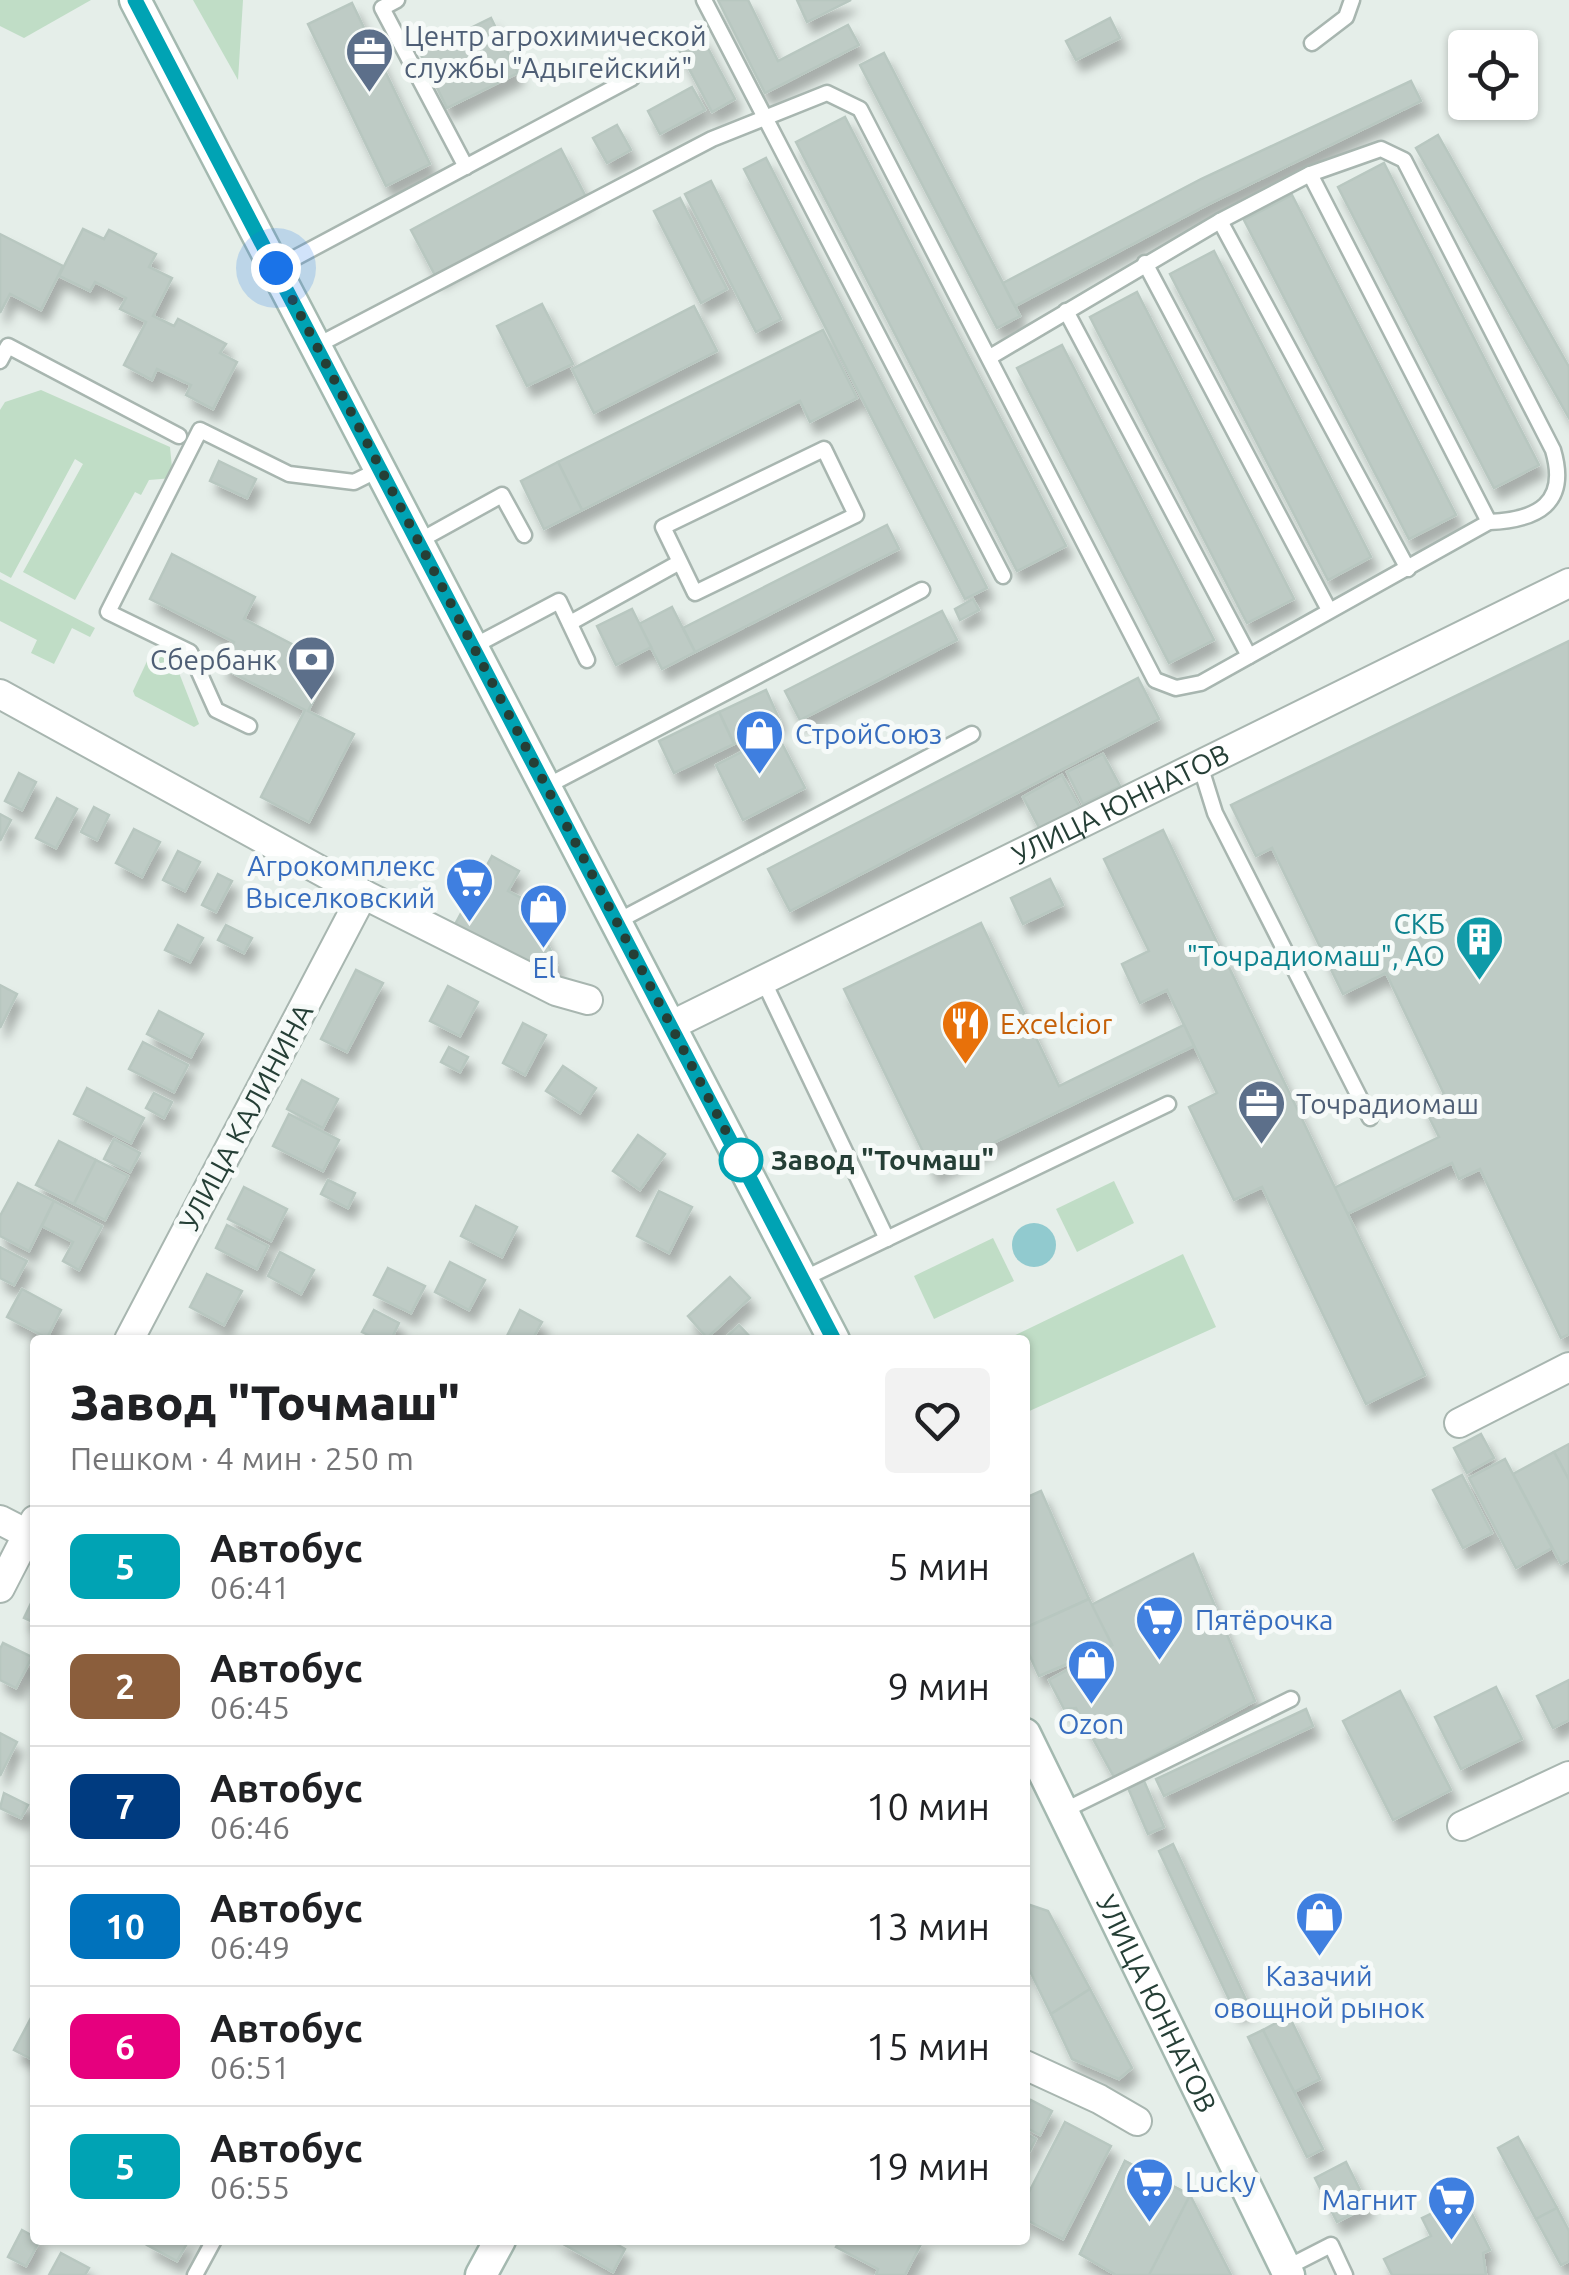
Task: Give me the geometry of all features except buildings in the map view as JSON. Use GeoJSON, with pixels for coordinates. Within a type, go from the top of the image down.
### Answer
{"type":"FeatureCollection","features":[{"type":"Feature","properties":{"kind":"main road"},"geometry":{"type":"LineString","coordinates":[[135,0],[831,1335]]}},
{"type":"Feature","properties":{"kind":"main road","name":"УЛИЦА ЮННАТОВ"},"geometry":{"type":"LineString","coordinates":[[1030,1748],[1042,1782],[1062,1811],[1287,2271]]}},
{"type":"Feature","properties":{"kind":"main road"},"geometry":{"type":"LineString","coordinates":[[480,2275],[497,2245]]}},
{"type":"Feature","properties":{"kind":"street","name":"УЛИЦА ЮННАТОВ"},"geometry":{"type":"LineString","coordinates":[[672,1025],[1569,583]]}},
{"type":"Feature","properties":{"kind":"street"},"geometry":{"type":"LineString","coordinates":[[0,694],[363,894],[556,990],[588,1000]]}},
{"type":"Feature","properties":{"kind":"street","name":"УЛИЦА КАЛИНИНА"},"geometry":{"type":"LineString","coordinates":[[132,1335],[363,894]]}},
{"type":"Feature","properties":{"kind":"street"},"geometry":{"type":"LineString","coordinates":[[1459,1423],[1569,1367]]}},
{"type":"Feature","properties":{"kind":"street"},"geometry":{"type":"LineString","coordinates":[[0,1520],[30,1530]]}},
{"type":"Feature","properties":{"kind":"street"},"geometry":{"type":"LineString","coordinates":[[0,1588],[30,1535]]}},
{"type":"Feature","properties":{"kind":"street"},"geometry":{"type":"LineString","coordinates":[[1462,1826],[1569,1776]]}},
{"type":"Feature","properties":{"kind":"street"},"geometry":{"type":"LineString","coordinates":[[1030,2066],[1137,2121]]}},
{"type":"Feature","properties":{"kind":"lane"},"geometry":{"type":"LineString","coordinates":[[397,0],[382,8],[466,167]]}},
{"type":"Feature","properties":{"kind":"lane"},"geometry":{"type":"LineString","coordinates":[[704,0],[1004,576]]}},
{"type":"Feature","properties":{"kind":"lane"},"geometry":{"type":"LineString","coordinates":[[1312,44],[1346,17],[1352,0]]}},
{"type":"Feature","properties":{"kind":"lane"},"geometry":{"type":"LineString","coordinates":[[276,268],[632,78]]}},
{"type":"Feature","properties":{"kind":"lane"},"geometry":{"type":"LineString","coordinates":[[316,346],[712,139],[827,93],[860,109],[1155,680],[1176,688],[1201,683],[1489,522],[1520,520],[1544,507],[1558,492],[1560,472],[1553,450],[1404,160],[1381,149],[1310,174],[1220,220],[990,357]]}},
{"type":"Feature","properties":{"kind":"lane"},"geometry":{"type":"LineString","coordinates":[[1310,174],[1489,522]]}},
{"type":"Feature","properties":{"kind":"lane"},"geometry":{"type":"LineString","coordinates":[[1220,220],[1408,569]]}},
{"type":"Feature","properties":{"kind":"lane"},"geometry":{"type":"LineString","coordinates":[[1145,263],[1328,610]]}},
{"type":"Feature","properties":{"kind":"lane"},"geometry":{"type":"LineString","coordinates":[[1066,311],[1249,656]]}},
{"type":"Feature","properties":{"kind":"lane"},"geometry":{"type":"LineString","coordinates":[[0,361],[8,346],[178,436]]}},
{"type":"Feature","properties":{"kind":"lane"},"geometry":{"type":"LineString","coordinates":[[249,726],[216,710],[190,652],[108,612],[200,430],[289,474],[354,482],[381,468]]}},
{"type":"Feature","properties":{"kind":"lane"},"geometry":{"type":"LineString","coordinates":[[824,448],[856,514],[695,593],[680,562],[664,527],[824,448]]}},
{"type":"Feature","properties":{"kind":"lane"},"geometry":{"type":"LineString","coordinates":[[419,541],[502,495],[524,535]]}},
{"type":"Feature","properties":{"kind":"lane"},"geometry":{"type":"LineString","coordinates":[[570,623],[680,562]]}},
{"type":"Feature","properties":{"kind":"lane"},"geometry":{"type":"LineString","coordinates":[[547,786],[922,590]]}},
{"type":"Feature","properties":{"kind":"lane"},"geometry":{"type":"LineString","coordinates":[[474,646],[559,600],[587,660]]}},
{"type":"Feature","properties":{"kind":"lane"},"geometry":{"type":"LineString","coordinates":[[618,921],[972,734]]}},
{"type":"Feature","properties":{"kind":"lane"},"geometry":{"type":"LineString","coordinates":[[1200,765],[1215,813],[1370,1118]]}},
{"type":"Feature","properties":{"kind":"lane"},"geometry":{"type":"LineString","coordinates":[[763,980],[887,1239]]}},
{"type":"Feature","properties":{"kind":"lane"},"geometry":{"type":"LineString","coordinates":[[803,1279],[1168,1104]]}},
{"type":"Feature","properties":{"kind":"lane"},"geometry":{"type":"LineString","coordinates":[[1062,1811],[1291,1700]]}},
{"type":"Feature","properties":{"kind":"lane"},"geometry":{"type":"LineString","coordinates":[[195,2275],[211,2245]]}},
{"type":"Feature","properties":{"kind":"lane"},"geometry":{"type":"LineString","coordinates":[[1287,2271],[1331,2245],[1346,2275]]}},
{"type":"Feature","properties":{"kind":"green space"},"geometry":{"type":"Polygon","coordinates":[[[0,0],[91,0],[24,38],[0,26],[0,0]]]}},
{"type":"Feature","properties":{"kind":"green space"},"geometry":{"type":"Polygon","coordinates":[[[193,0],[243,0],[238,80],[193,0]]]}},
{"type":"Feature","properties":{"kind":"green space"},"geometry":{"type":"Polygon","coordinates":[[[41,390],[170,447],[173,478],[149,480],[141,495],[135,492],[75,600],[23,572],[83,464],[75,459],[11,578],[0,572],[0,410],[5,402],[41,390]]]}},
{"type":"Feature","properties":{"kind":"green space"},"geometry":{"type":"Polygon","coordinates":[[[0,579],[95,628],[90,637],[72,628],[54,664],[31,653],[37,640],[0,621],[0,579]]]}},
{"type":"Feature","properties":{"kind":"green space"},"geometry":{"type":"Polygon","coordinates":[[[155,650],[174,660],[199,724],[194,727],[135,696],[133,691],[155,650]]]}},
{"type":"Feature","properties":{"kind":"green space"},"geometry":{"type":"Polygon","coordinates":[[[1114,1181],[1134,1223],[1077,1252],[1056,1209],[1114,1181]]]}},
{"type":"Feature","properties":{"kind":"green space"},"geometry":{"type":"Polygon","coordinates":[[[993,1238],[1014,1281],[934,1319],[914,1276],[993,1238]]]}},
{"type":"Feature","properties":{"kind":"green space"},"geometry":{"type":"Polygon","coordinates":[[[1183,1254],[1216,1327],[1030,1411],[1030,1335],[1015,1335],[1183,1254]]]}},
{"type":"Feature","properties":{"kind":"water"},"geometry":{"type":"Polygon","coordinates":[[[1034,1223],[1049,1230],[1056,1245],[1049,1260],[1034,1267],[1019,1260],[1012,1245],[1019,1230],[1034,1223]]]}},
{"type":"Feature","properties":{"kind":"bus line","name":"5"},"geometry":{"type":"LineString","coordinates":[[135,0],[831,1335]]}},
{"type":"Feature","properties":{"kind":"place","name":"Центр агрохимической службы \"Адыгейский\""},"geometry":{"type":"Point","coordinates":[369,94]}},
{"type":"Feature","properties":{"kind":"place","name":"Сбербанк"},"geometry":{"type":"Point","coordinates":[312,702]}},
{"type":"Feature","properties":{"kind":"place","name":"СтройСоюз"},"geometry":{"type":"Point","coordinates":[760,776]}},
{"type":"Feature","properties":{"kind":"place","name":"Агрокомплекс Выселковский"},"geometry":{"type":"Point","coordinates":[470,924]}},
{"type":"Feature","properties":{"kind":"place","name":"El"},"geometry":{"type":"Point","coordinates":[544,950]}},
{"type":"Feature","properties":{"kind":"place","name":"СКБ \"Точрадиомаш\", АО"},"geometry":{"type":"Point","coordinates":[1480,982]}},
{"type":"Feature","properties":{"kind":"place","name":"Excelcior"},"geometry":{"type":"Point","coordinates":[965,1066]}},
{"type":"Feature","properties":{"kind":"place","name":"Точрадиомаш"},"geometry":{"type":"Point","coordinates":[1261,1146]}},
{"type":"Feature","properties":{"kind":"place","name":"Завод \"Точмаш\""},"geometry":{"type":"Point","coordinates":[741,1160]}},
{"type":"Feature","properties":{"kind":"place","name":"Пятёрочка"},"geometry":{"type":"Point","coordinates":[1160,1662]}},
{"type":"Feature","properties":{"kind":"place","name":"Ozon"},"geometry":{"type":"Point","coordinates":[1091,1706]}},
{"type":"Feature","properties":{"kind":"place","name":"Казачий овощной рынок"},"geometry":{"type":"Point","coordinates":[1319,1958]}},
{"type":"Feature","properties":{"kind":"place","name":"Lucky"},"geometry":{"type":"Point","coordinates":[1150,2224]}},
{"type":"Feature","properties":{"kind":"place","name":"Магнит"},"geometry":{"type":"Point","coordinates":[1452,2242]}},
{"type":"Feature","properties":{"kind":"route"},"geometry":{"type":"LineString","coordinates":[[276,268],[744,1166],[741,1160]]}}]}
